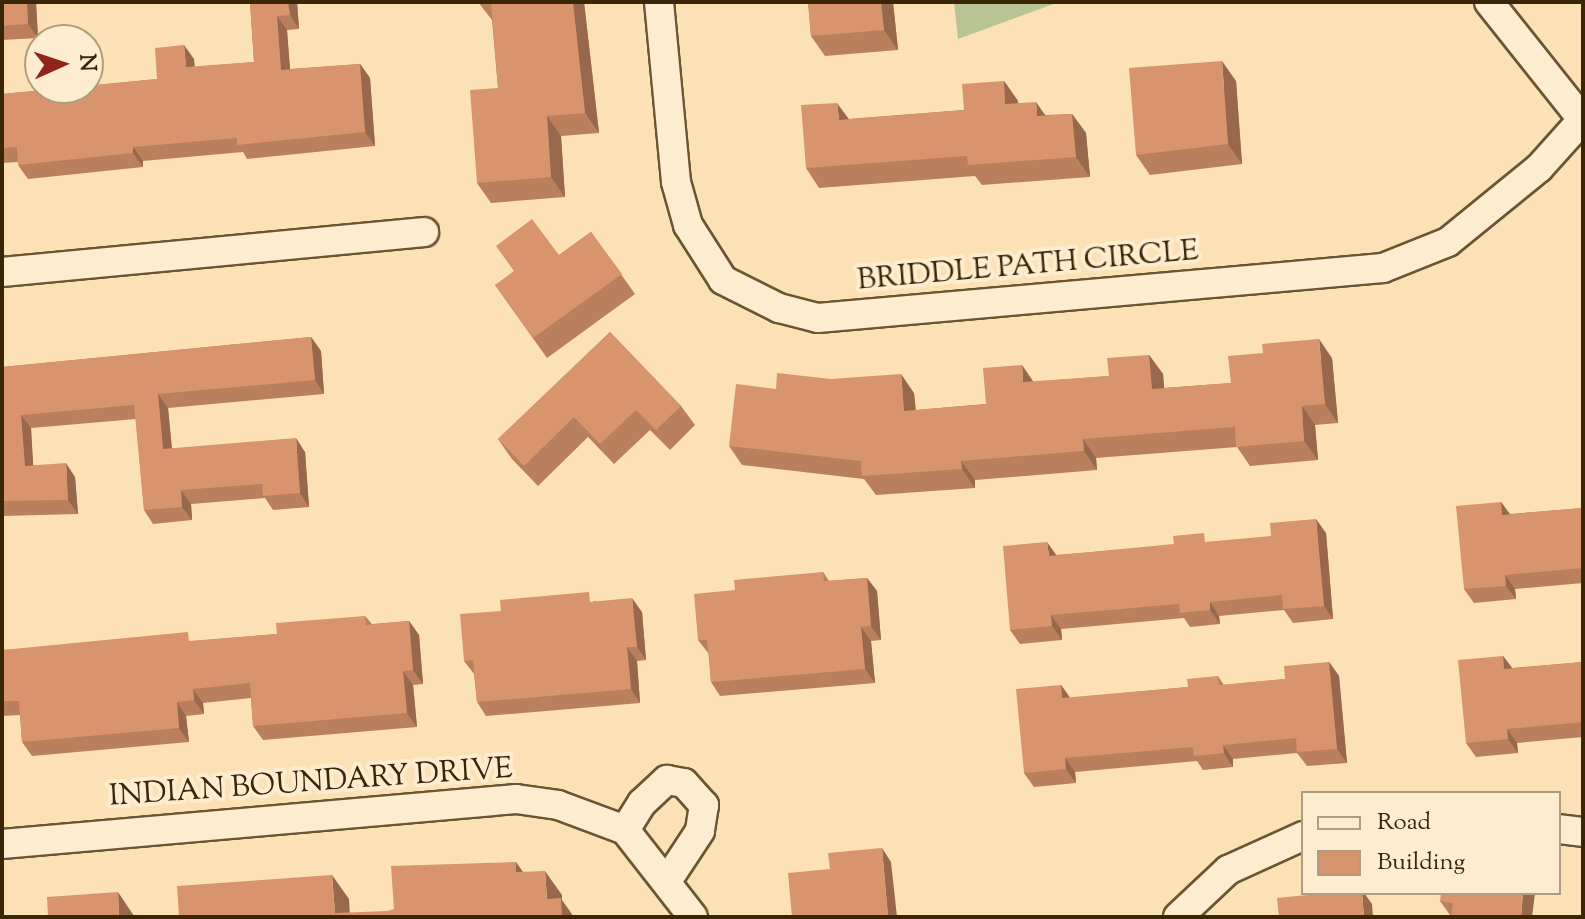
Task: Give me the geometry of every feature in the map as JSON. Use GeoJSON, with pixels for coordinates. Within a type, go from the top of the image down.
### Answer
{"type":"FeatureCollection","features":[{"type":"Feature","properties":{"kind":"street","name":"BRIDDLE PATH CIRCLE"},"geometry":{"type":"LineString","coordinates":[[659,2],[676,182],[688,225],[723,280],[779,308],[818,318],[1383,268],[1448,242],[1539,168],[1583,120]]}},
{"type":"Feature","properties":{"kind":"street"},"geometry":{"type":"LineString","coordinates":[[1489,2],[1583,120]]}},
{"type":"Feature","properties":{"kind":"street"},"geometry":{"type":"LineString","coordinates":[[2,272],[424,232]]}},
{"type":"Feature","properties":{"kind":"street"},"geometry":{"type":"LineString","coordinates":[[625,830],[642,803],[667,780],[684,783],[704,805],[700,831],[660,872]]}},
{"type":"Feature","properties":{"kind":"street","name":"INDIAN BOUNDARY DRIVE"},"geometry":{"type":"LineString","coordinates":[[2,844],[516,799],[558,805],[625,830],[693,917]]}},
{"type":"Feature","properties":{"kind":"street"},"geometry":{"type":"LineString","coordinates":[[1561,829],[1583,832]]}},
{"type":"Feature","properties":{"kind":"street"},"geometry":{"type":"LineString","coordinates":[[1178,917],[1228,870],[1301,837]]}},
{"type":"Feature","properties":{"kind":"green space"},"geometry":{"type":"Polygon","coordinates":[[[954,2],[1059,2],[958,39],[954,2]]]}},
{"type":"Feature","properties":{"kind":"building"},"geometry":{"type":"Polygon","coordinates":[[[2,2],[27,2],[28,24],[2,26],[2,2]]]}},
{"type":"Feature","properties":{"kind":"building"},"geometry":{"type":"Polygon","coordinates":[[[250,2],[288,2],[290,15],[277,16],[281,70],[360,64],[365,132],[237,145],[237,138],[133,147],[133,153],[18,165],[17,147],[2,148],[2,94],[24,92],[24,104],[104,104],[104,84],[157,79],[155,48],[184,45],[186,67],[254,62],[250,2]]]}},
{"type":"Feature","properties":{"kind":"building"},"geometry":{"type":"Polygon","coordinates":[[[491,2],[573,2],[585,113],[547,116],[551,177],[477,183],[470,90],[498,88],[491,2]]]}},
{"type":"Feature","properties":{"kind":"building"},"geometry":{"type":"Polygon","coordinates":[[[808,2],[881,2],[884,30],[811,36],[808,2]]]}},
{"type":"Feature","properties":{"kind":"building"},"geometry":{"type":"Polygon","coordinates":[[[1222,61],[1228,144],[1136,155],[1129,68],[1222,61]]]}},
{"type":"Feature","properties":{"kind":"building"},"geometry":{"type":"Polygon","coordinates":[[[1004,81],[1005,104],[1036,102],[1037,116],[1072,114],[1076,157],[968,165],[967,156],[806,168],[801,105],[837,103],[839,120],[964,110],[962,84],[1004,81]]]}},
{"type":"Feature","properties":{"kind":"building"},"geometry":{"type":"Polygon","coordinates":[[[532,219],[559,255],[591,232],[622,274],[533,338],[495,285],[514,271],[496,246],[532,219]]]}},
{"type":"Feature","properties":{"kind":"building"},"geometry":{"type":"Polygon","coordinates":[[[610,332],[681,406],[656,430],[636,410],[600,444],[574,417],[524,466],[498,439],[610,332]]]}},
{"type":"Feature","properties":{"kind":"building"},"geometry":{"type":"Polygon","coordinates":[[[311,337],[315,380],[158,394],[163,449],[296,438],[300,493],[263,496],[262,484],[181,490],[182,507],[144,510],[134,405],[21,415],[25,466],[66,463],[68,500],[2,501],[2,367],[311,337]]]}},
{"type":"Feature","properties":{"kind":"building"},"geometry":{"type":"Polygon","coordinates":[[[1319,339],[1325,404],[1302,406],[1304,441],[1236,447],[1235,427],[1083,439],[1084,451],[961,461],[962,469],[862,476],[861,461],[729,446],[736,384],[776,389],[777,373],[831,379],[901,374],[904,411],[986,404],[983,368],[1022,365],[1023,382],[1109,376],[1107,358],[1149,355],[1152,389],[1231,383],[1228,356],[1263,353],[1262,344],[1319,339]]]}},
{"type":"Feature","properties":{"kind":"building"},"geometry":{"type":"Polygon","coordinates":[[[1501,502],[1502,515],[1583,508],[1583,568],[1505,575],[1506,586],[1464,589],[1456,506],[1501,502]]]}},
{"type":"Feature","properties":{"kind":"building"},"geometry":{"type":"Polygon","coordinates":[[[1316,519],[1324,606],[1283,609],[1282,595],[1210,602],[1210,610],[1180,613],[1179,604],[1051,615],[1052,626],[1010,630],[1003,546],[1047,542],[1049,556],[1174,544],[1173,536],[1204,533],[1205,542],[1271,536],[1270,523],[1316,519]]]}},
{"type":"Feature","properties":{"kind":"building"},"geometry":{"type":"Polygon","coordinates":[[[823,572],[824,581],[867,578],[871,626],[861,627],[865,669],[711,682],[707,640],[698,640],[694,594],[735,590],[734,580],[823,572]]]}},
{"type":"Feature","properties":{"kind":"building"},"geometry":{"type":"Polygon","coordinates":[[[589,592],[590,602],[632,598],[637,647],[627,647],[631,689],[477,702],[473,660],[464,661],[460,614],[501,611],[500,600],[589,592]]]}},
{"type":"Feature","properties":{"kind":"building"},"geometry":{"type":"Polygon","coordinates":[[[365,616],[366,625],[409,621],[413,670],[403,671],[407,713],[253,726],[250,683],[193,689],[194,700],[177,702],[179,728],[22,742],[19,701],[2,701],[2,650],[188,632],[189,641],[277,634],[276,623],[365,616]]]}},
{"type":"Feature","properties":{"kind":"building"},"geometry":{"type":"Polygon","coordinates":[[[1503,656],[1504,669],[1583,662],[1583,722],[1507,729],[1508,739],[1466,743],[1458,660],[1503,656]]]}},
{"type":"Feature","properties":{"kind":"building"},"geometry":{"type":"Polygon","coordinates":[[[1329,662],[1337,749],[1297,752],[1296,738],[1223,745],[1224,753],[1194,756],[1193,747],[1065,758],[1066,769],[1024,773],[1016,689],[1061,685],[1062,698],[1188,687],[1187,679],[1218,676],[1219,685],[1285,679],[1284,666],[1329,662]]]}},
{"type":"Feature","properties":{"kind":"building"},"geometry":{"type":"Polygon","coordinates":[[[882,848],[888,917],[792,917],[788,873],[830,869],[828,853],[882,848]]]}},
{"type":"Feature","properties":{"kind":"building"},"geometry":{"type":"Polygon","coordinates":[[[516,862],[516,872],[545,871],[547,899],[561,898],[562,917],[179,917],[177,886],[332,875],[335,913],[387,911],[394,909],[391,866],[516,862]]]}},
{"type":"Feature","properties":{"kind":"building"},"geometry":{"type":"Polygon","coordinates":[[[118,892],[119,917],[48,917],[47,897],[118,892]]]}},
{"type":"Feature","properties":{"kind":"building"},"geometry":{"type":"Polygon","coordinates":[[[1362,895],[1364,917],[1279,917],[1277,898],[1362,895]]]}},
{"type":"Feature","properties":{"kind":"building"},"geometry":{"type":"Polygon","coordinates":[[[1441,895],[1523,895],[1521,917],[1451,917],[1453,903],[1440,901],[1441,895]]]}}]}
